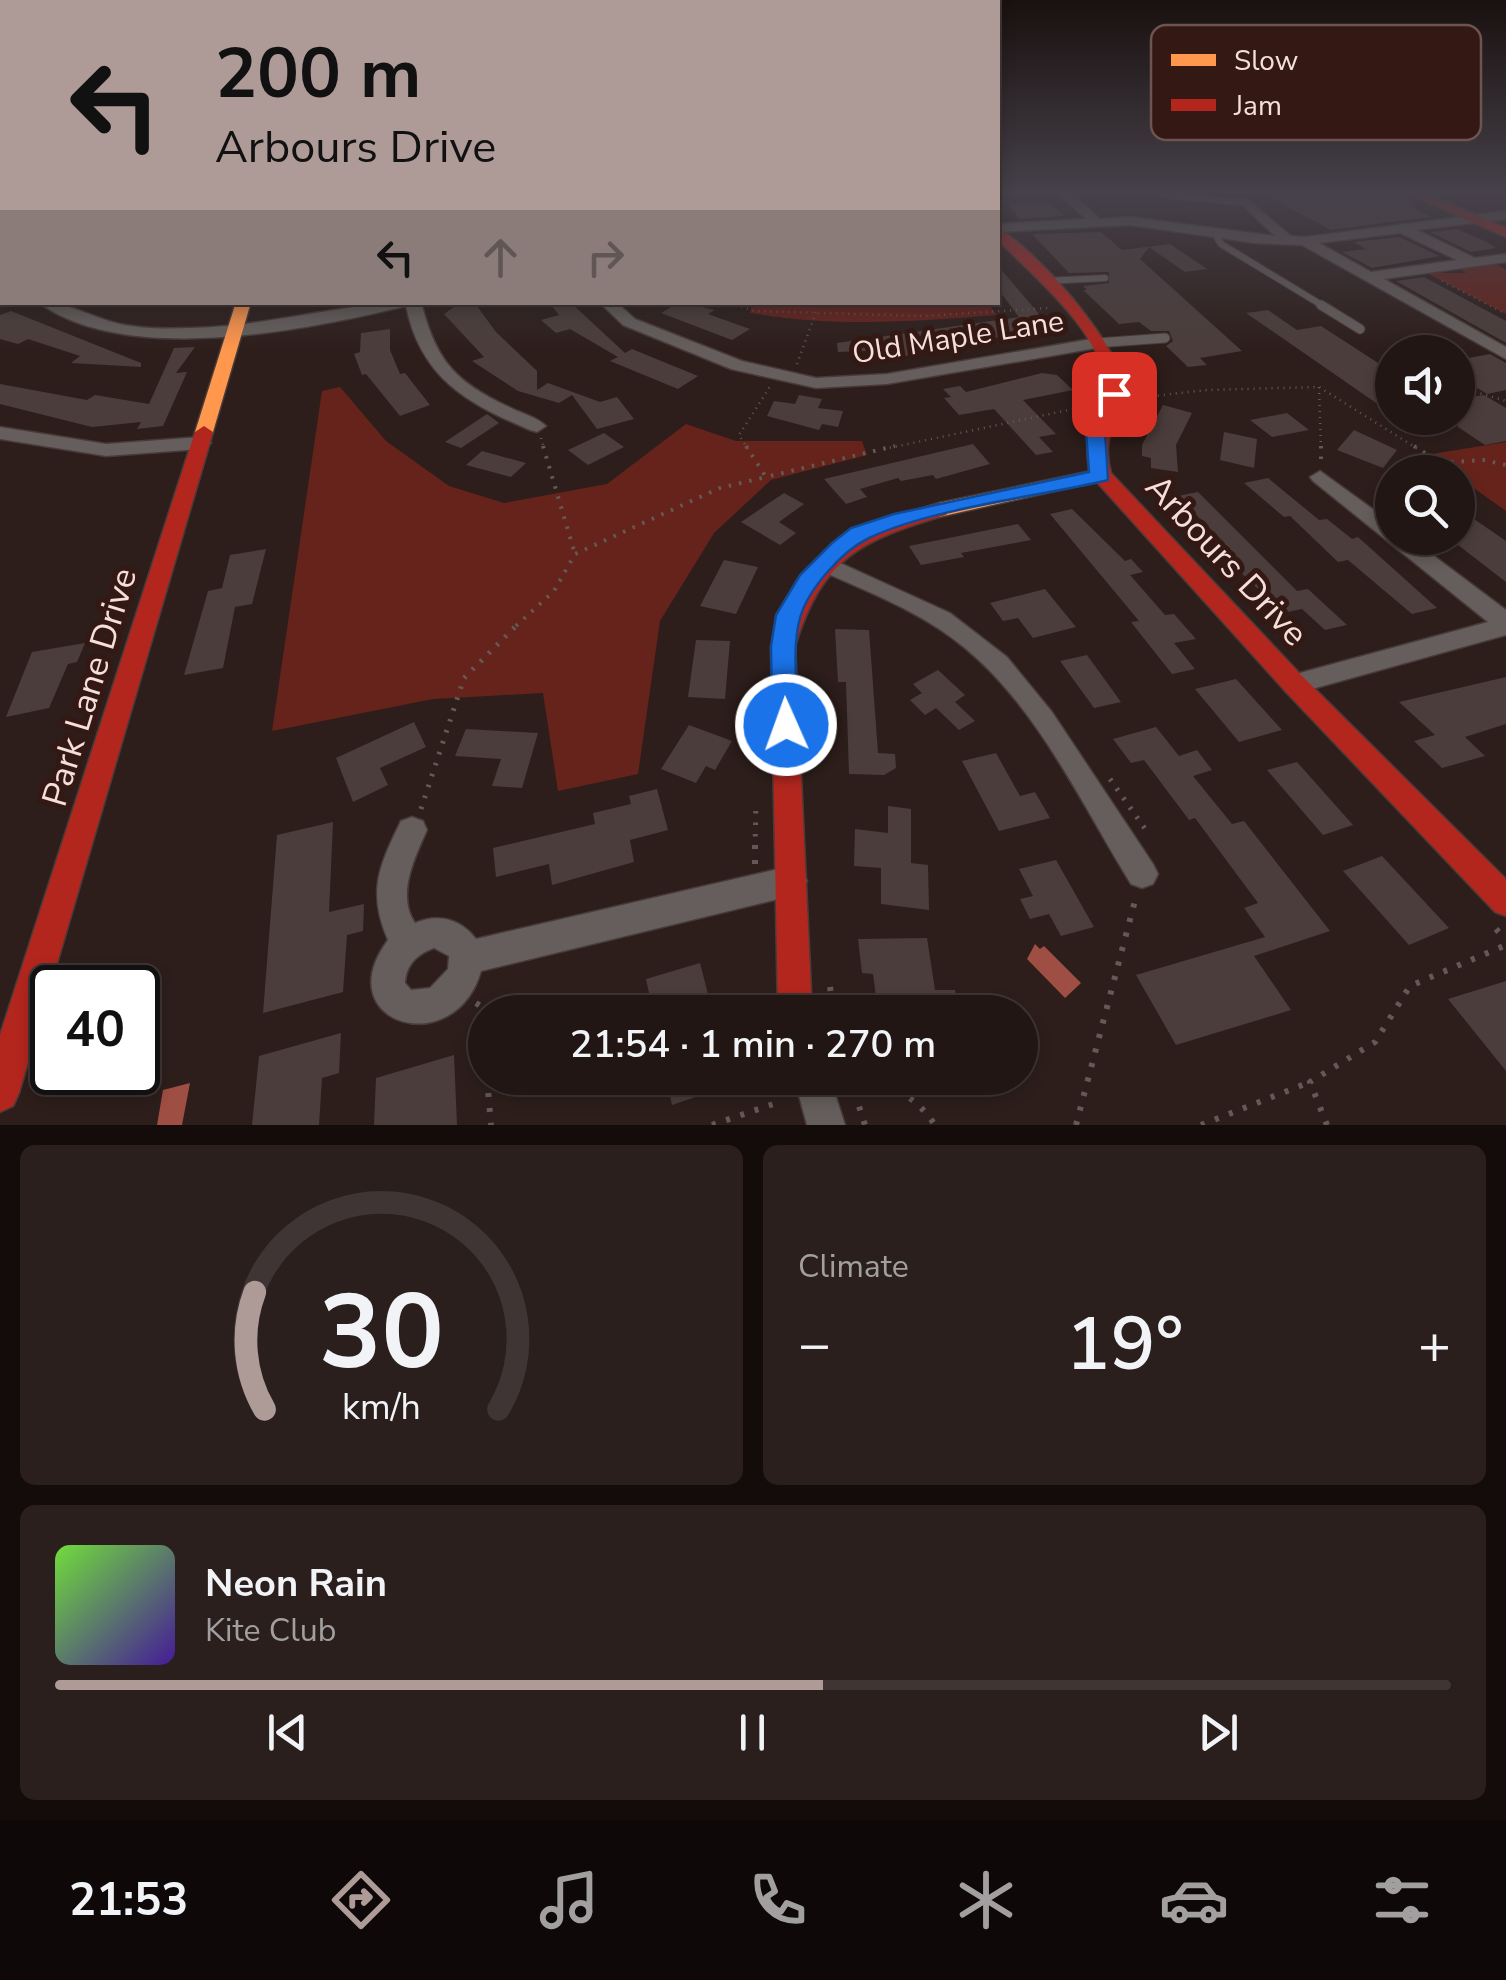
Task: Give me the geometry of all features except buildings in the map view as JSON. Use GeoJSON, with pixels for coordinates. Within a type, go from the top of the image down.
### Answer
{"type":"FeatureCollection","features":[{"type":"Feature","properties":{"kind":"street","name":"Arbours Drive"},"geometry":{"type":"LineString","coordinates":[[1010,246],[1110,359],[1116,380],[1114,394],[1095,431],[1095,461],[1101,476],[1294,684],[1506,902]]}},
{"type":"Feature","properties":{"kind":"street"},"geometry":{"type":"LineString","coordinates":[[1313,246],[1506,354]]}},
{"type":"Feature","properties":{"kind":"street"},"geometry":{"type":"LineString","coordinates":[[1438,246],[1472,262]]}},
{"type":"Feature","properties":{"kind":"street"},"geometry":{"type":"LineString","coordinates":[[1367,277],[1506,258]]}},
{"type":"Feature","properties":{"kind":"street"},"geometry":{"type":"LineString","coordinates":[[54,305],[128,330],[184,333],[383,305]]}},
{"type":"Feature","properties":{"kind":"street","name":"Park Lane Drive"},"geometry":{"type":"LineString","coordinates":[[0,1093],[243,305]]}},
{"type":"Feature","properties":{"kind":"street"},"geometry":{"type":"LineString","coordinates":[[414,305],[421,338],[439,366],[495,410],[537,426]]}},
{"type":"Feature","properties":{"kind":"street","name":"Old Maple Lane"},"geometry":{"type":"LineString","coordinates":[[609,305],[629,322],[816,383],[888,379],[1097,343]]}},
{"type":"Feature","properties":{"kind":"street"},"geometry":{"type":"LineString","coordinates":[[0,433],[94,450],[201,443]]}},
{"type":"Feature","properties":{"kind":"street"},"geometry":{"type":"LineString","coordinates":[[794,995],[783,646],[795,598],[859,534],[877,526],[1101,476]]}},
{"type":"Feature","properties":{"kind":"street"},"geometry":{"type":"LineString","coordinates":[[1320,477],[1375,521]]}},
{"type":"Feature","properties":{"kind":"street"},"geometry":{"type":"LineString","coordinates":[[1418,555],[1506,625]]}},
{"type":"Feature","properties":{"kind":"street"},"geometry":{"type":"LineString","coordinates":[[826,564],[920,607],[977,644],[1013,682],[1142,874]]}},
{"type":"Feature","properties":{"kind":"street"},"geometry":{"type":"LineString","coordinates":[[1294,684],[1506,625]]}},
{"type":"Feature","properties":{"kind":"street"},"geometry":{"type":"LineString","coordinates":[[409,942],[398,930],[391,886],[394,867],[412,830]]}},
{"type":"Feature","properties":{"kind":"street"},"geometry":{"type":"LineString","coordinates":[[466,958],[791,882]]}},
{"type":"Feature","properties":{"kind":"street"},"geometry":{"type":"LineString","coordinates":[[446,933],[456,938],[466,958],[454,992],[430,1008],[404,1007],[394,1000],[387,978],[391,964],[409,942],[446,933]]}},
{"type":"Feature","properties":{"kind":"street"},"geometry":{"type":"LineString","coordinates":[[817,1095],[826,1125]]}},
{"type":"Feature","properties":{"kind":"lane"},"geometry":{"type":"LineString","coordinates":[[1223,246],[1360,329]]}},
{"type":"Feature","properties":{"kind":"lane"},"geometry":{"type":"LineString","coordinates":[[1041,281],[1105,278]]}},
{"type":"Feature","properties":{"kind":"lane"},"geometry":{"type":"LineString","coordinates":[[1097,343],[1165,338]]}},
{"type":"Feature","properties":{"kind":"path"},"geometry":{"type":"LineString","coordinates":[[1420,270],[1506,314]]}},
{"type":"Feature","properties":{"kind":"path"},"geometry":{"type":"LineString","coordinates":[[739,305],[754,310],[925,316],[1050,308]]}},
{"type":"Feature","properties":{"kind":"path"},"geometry":{"type":"LineString","coordinates":[[766,477],[738,435],[785,375],[816,312]]}},
{"type":"Feature","properties":{"kind":"path"},"geometry":{"type":"LineString","coordinates":[[1319,387],[1320,477]]}},
{"type":"Feature","properties":{"kind":"path"},"geometry":{"type":"LineString","coordinates":[[1134,398],[1207,390],[1319,387],[1441,463],[1483,460],[1506,465]]}},
{"type":"Feature","properties":{"kind":"path"},"geometry":{"type":"LineString","coordinates":[[1475,392],[1506,400]]}},
{"type":"Feature","properties":{"kind":"path"},"geometry":{"type":"LineString","coordinates":[[575,554],[720,488],[916,440],[1084,406]]}},
{"type":"Feature","properties":{"kind":"path"},"geometry":{"type":"LineString","coordinates":[[412,830],[462,681],[486,651],[533,614],[567,578],[575,554],[537,426]]}},
{"type":"Feature","properties":{"kind":"path"},"geometry":{"type":"LineString","coordinates":[[1108,776],[1148,834]]}},
{"type":"Feature","properties":{"kind":"path"},"geometry":{"type":"LineString","coordinates":[[755,878],[756,800]]}},
{"type":"Feature","properties":{"kind":"path"},"geometry":{"type":"LineString","coordinates":[[1076,1125],[1142,874]]}},
{"type":"Feature","properties":{"kind":"path"},"geometry":{"type":"LineString","coordinates":[[1201,1125],[1310,1082],[1375,1042],[1410,986],[1506,943],[1493,926]]}},
{"type":"Feature","properties":{"kind":"path"},"geometry":{"type":"LineString","coordinates":[[454,992],[468,999]]}},
{"type":"Feature","properties":{"kind":"path"},"geometry":{"type":"LineString","coordinates":[[1310,1082],[1328,1125]]}},
{"type":"Feature","properties":{"kind":"path"},"geometry":{"type":"LineString","coordinates":[[489,1095],[491,1125]]}},
{"type":"Feature","properties":{"kind":"path"},"geometry":{"type":"LineString","coordinates":[[854,1095],[865,1125]]}},
{"type":"Feature","properties":{"kind":"path"},"geometry":{"type":"LineString","coordinates":[[910,1095],[916,1097],[935,1125]]}},
{"type":"Feature","properties":{"kind":"path"},"geometry":{"type":"LineString","coordinates":[[712,1125],[779,1102]]}},
{"type":"Feature","properties":{"kind":"shaded area"},"geometry":{"type":"Polygon","coordinates":[[[1496,264],[1506,270],[1506,314],[1427,273],[1466,273],[1460,269],[1496,264]]]}},
{"type":"Feature","properties":{"kind":"shaded area"},"geometry":{"type":"Polygon","coordinates":[[[752,305],[990,305],[997,315],[843,322],[750,313],[752,305]]]}},
{"type":"Feature","properties":{"kind":"shaded area"},"geometry":{"type":"Polygon","coordinates":[[[340,387],[386,441],[449,486],[504,503],[607,484],[686,424],[736,441],[862,441],[867,455],[771,480],[714,533],[660,621],[638,774],[558,791],[543,693],[433,699],[272,731],[322,391],[340,387]]]}},
{"type":"Feature","properties":{"kind":"shaded area"},"geometry":{"type":"Polygon","coordinates":[[[1506,442],[1506,511],[1475,489],[1475,455],[1426,455],[1506,442]]]}},
{"type":"Feature","properties":{"kind":"shaded area"},"geometry":{"type":"Polygon","coordinates":[[[1035,944],[1040,949],[1044,946],[1081,983],[1065,998],[1027,959],[1035,944]]]}},
{"type":"Feature","properties":{"kind":"shaded area"},"geometry":{"type":"Polygon","coordinates":[[[190,1083],[182,1125],[157,1125],[163,1090],[190,1083]]]}},
{"type":"Feature","properties":{"kind":"traffic: slow"},"geometry":{"type":"LineString","coordinates":[[204,432],[243,305]]}},
{"type":"Feature","properties":{"kind":"traffic: slow"},"geometry":{"type":"LineString","coordinates":[[939,510],[1101,475]]}},
{"type":"Feature","properties":{"kind":"traffic: jam"},"geometry":{"type":"LineString","coordinates":[[1010,246],[1087,326],[1111,368],[1112,399],[1096,448],[1101,475],[1294,684],[1506,901]]}},
{"type":"Feature","properties":{"kind":"traffic: jam"},"geometry":{"type":"LineString","coordinates":[[0,1093],[204,432]]}},
{"type":"Feature","properties":{"kind":"traffic: jam"},"geometry":{"type":"LineString","coordinates":[[794,995],[783,646],[805,590],[838,553],[882,528],[939,510]]}},
{"type":"Feature","properties":{"kind":"route"},"geometry":{"type":"LineString","coordinates":[[786,725],[783,646],[788,615],[808,580],[840,548],[877,526],[1101,476],[1095,461],[1095,431],[1114,394]]}}]}
